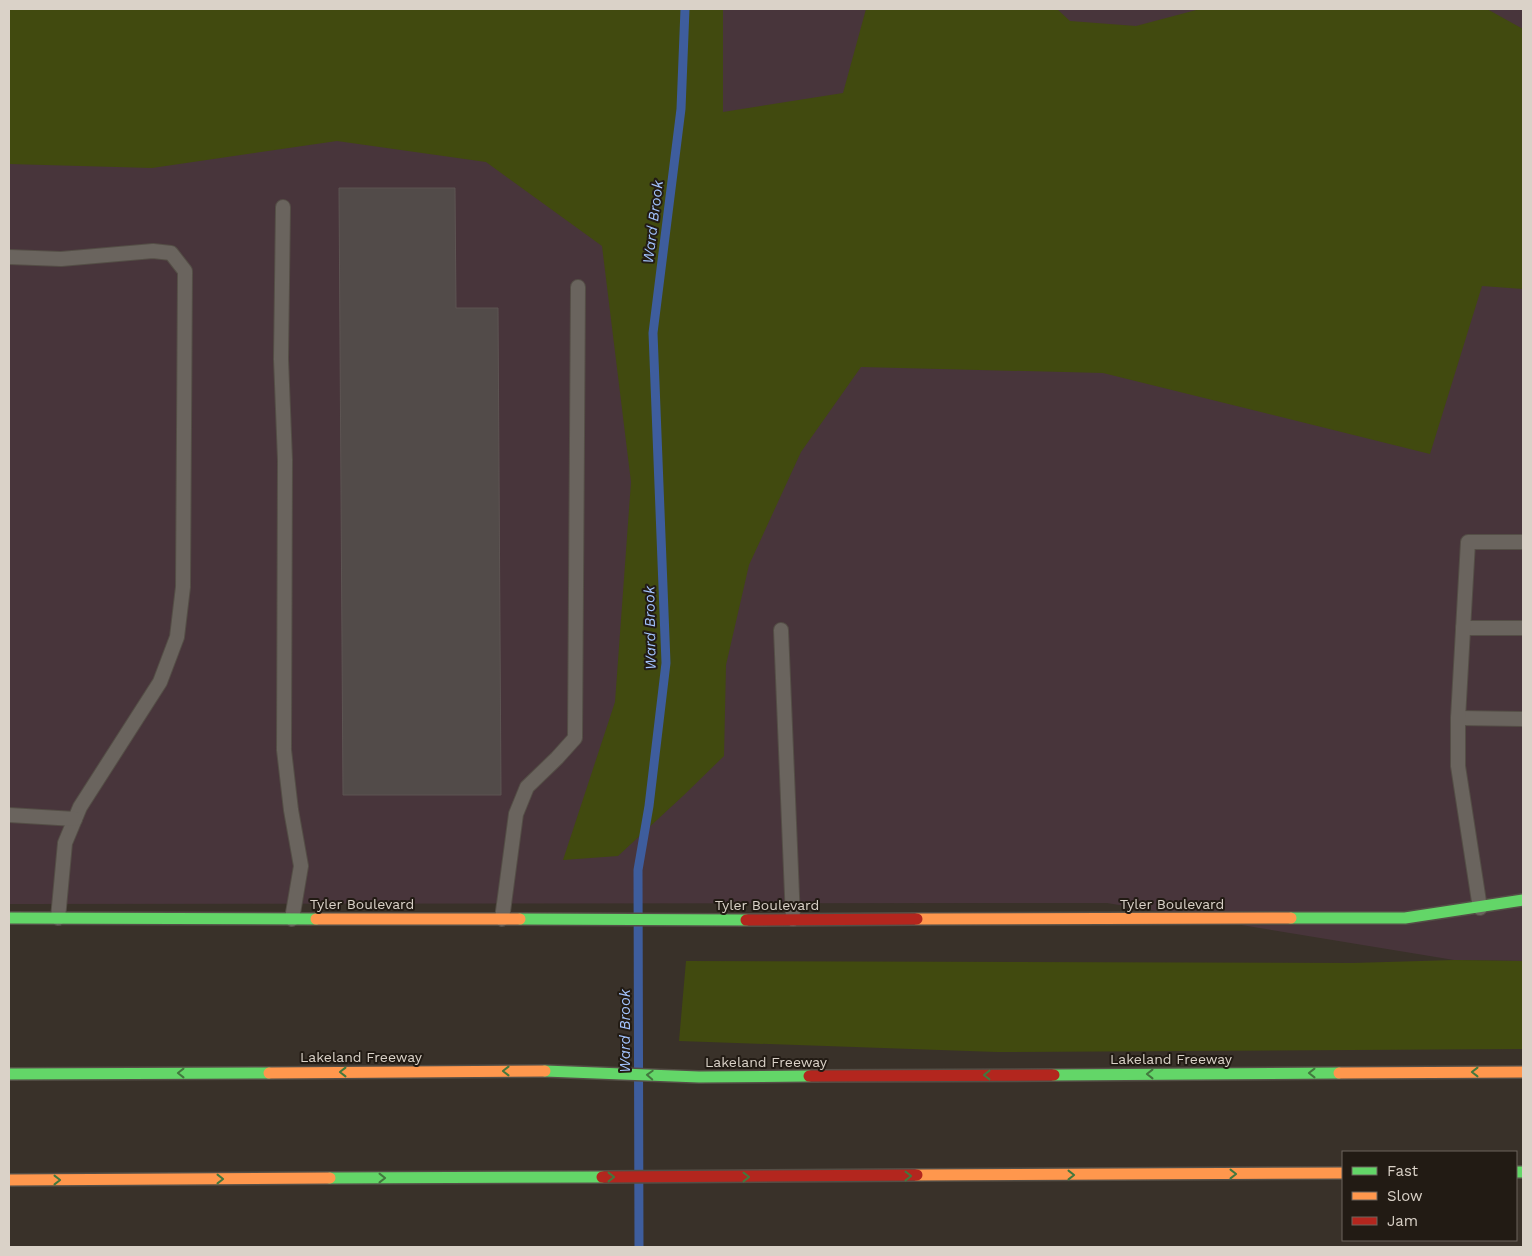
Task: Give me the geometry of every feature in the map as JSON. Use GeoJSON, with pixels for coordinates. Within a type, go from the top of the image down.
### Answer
{"type":"FeatureCollection","features":[{"type":"Feature","properties":{"kind":"main road","name":"Tyler Boulevard"},"geometry":{"type":"LineString","coordinates":[[9,918],[666,920],[1406,918],[1523,900]]}},
{"type":"Feature","properties":{"kind":"main road","name":"Lakeland Freeway"},"geometry":{"type":"LineString","coordinates":[[9,1074],[554,1071],[699,1077],[1523,1072]]}},
{"type":"Feature","properties":{"kind":"main road"},"geometry":{"type":"LineString","coordinates":[[9,1180],[1342,1173]]}},
{"type":"Feature","properties":{"kind":"lane"},"geometry":{"type":"LineString","coordinates":[[283,207],[281,359],[285,460],[284,750],[291,810],[301,866],[292,919]]}},
{"type":"Feature","properties":{"kind":"lane"},"geometry":{"type":"LineString","coordinates":[[9,257],[61,259],[153,251],[171,252],[186,271],[184,569],[177,637],[160,682],[80,807],[65,843],[58,918]]}},
{"type":"Feature","properties":{"kind":"lane"},"geometry":{"type":"LineString","coordinates":[[502,919],[516,814],[528,787],[575,738],[578,287]]}},
{"type":"Feature","properties":{"kind":"lane"},"geometry":{"type":"LineString","coordinates":[[1480,908],[1458,766],[1458,718],[1468,542],[1523,542]]}},
{"type":"Feature","properties":{"kind":"lane"},"geometry":{"type":"LineString","coordinates":[[1463,628],[1523,628]]}},
{"type":"Feature","properties":{"kind":"lane"},"geometry":{"type":"LineString","coordinates":[[782,630],[793,919]]}},
{"type":"Feature","properties":{"kind":"lane"},"geometry":{"type":"LineString","coordinates":[[1458,718],[1523,719]]}},
{"type":"Feature","properties":{"kind":"lane"},"geometry":{"type":"LineString","coordinates":[[9,815],[75,819]]}},
{"type":"Feature","properties":{"kind":"shaded area"},"geometry":{"type":"Polygon","coordinates":[[[9,9],[1523,9],[1523,961],[1454,960],[1107,903],[9,904],[9,9]]]}},
{"type":"Feature","properties":{"kind":"green space"},"geometry":{"type":"Polygon","coordinates":[[[9,9],[723,9],[723,112],[843,93],[866,9],[1057,9],[1070,21],[1136,26],[1200,9],[1487,9],[1523,29],[1523,289],[1482,286],[1430,454],[1103,373],[861,367],[801,452],[749,565],[726,665],[724,756],[618,856],[563,860],[615,702],[631,482],[602,246],[486,162],[337,141],[152,168],[9,164],[9,9]]]}},
{"type":"Feature","properties":{"kind":"green space"},"geometry":{"type":"Polygon","coordinates":[[[1454,960],[1523,961],[1523,1049],[997,1052],[679,1041],[686,961],[1353,963],[1454,960]]]}},
{"type":"Feature","properties":{"kind":"building"},"geometry":{"type":"Polygon","coordinates":[[[339,188],[455,188],[456,308],[498,308],[501,795],[343,795],[339,188]]]}},
{"type":"Feature","properties":{"kind":"waterway","name":"Ward Brook"},"geometry":{"type":"LineString","coordinates":[[639,1247],[638,870],[649,806],[666,663],[653,333],[681,109],[685,9]]}},
{"type":"Feature","properties":{"kind":"traffic: fast"},"geometry":{"type":"LineString","coordinates":[[1291,918],[1405,918],[1523,900]]}},
{"type":"Feature","properties":{"kind":"traffic: fast"},"geometry":{"type":"LineString","coordinates":[[9,918],[316,919]]}},
{"type":"Feature","properties":{"kind":"traffic: fast"},"geometry":{"type":"LineString","coordinates":[[520,919],[746,920]]}},
{"type":"Feature","properties":{"kind":"traffic: fast"},"geometry":{"type":"LineString","coordinates":[[545,1071],[699,1077],[809,1076]]}},
{"type":"Feature","properties":{"kind":"traffic: fast"},"geometry":{"type":"LineString","coordinates":[[9,1074],[269,1073]]}},
{"type":"Feature","properties":{"kind":"traffic: fast"},"geometry":{"type":"LineString","coordinates":[[1054,1075],[1339,1073]]}},
{"type":"Feature","properties":{"kind":"traffic: fast"},"geometry":{"type":"LineString","coordinates":[[1517,1172],[1523,1172]]}},
{"type":"Feature","properties":{"kind":"traffic: fast"},"geometry":{"type":"LineString","coordinates":[[330,1178],[602,1177]]}},
{"type":"Feature","properties":{"kind":"traffic: slow"},"geometry":{"type":"LineString","coordinates":[[917,919],[1291,918]]}},
{"type":"Feature","properties":{"kind":"traffic: slow"},"geometry":{"type":"LineString","coordinates":[[316,919],[520,919]]}},
{"type":"Feature","properties":{"kind":"traffic: slow"},"geometry":{"type":"LineString","coordinates":[[269,1073],[545,1071]]}},
{"type":"Feature","properties":{"kind":"traffic: slow"},"geometry":{"type":"LineString","coordinates":[[1339,1073],[1523,1072]]}},
{"type":"Feature","properties":{"kind":"traffic: slow"},"geometry":{"type":"LineString","coordinates":[[917,1175],[1342,1173]]}},
{"type":"Feature","properties":{"kind":"traffic: slow"},"geometry":{"type":"LineString","coordinates":[[9,1180],[330,1178]]}},
{"type":"Feature","properties":{"kind":"traffic: jam"},"geometry":{"type":"LineString","coordinates":[[746,920],[917,919]]}},
{"type":"Feature","properties":{"kind":"traffic: jam"},"geometry":{"type":"LineString","coordinates":[[809,1076],[1054,1075]]}},
{"type":"Feature","properties":{"kind":"traffic: jam"},"geometry":{"type":"LineString","coordinates":[[602,1177],[917,1175]]}}]}
